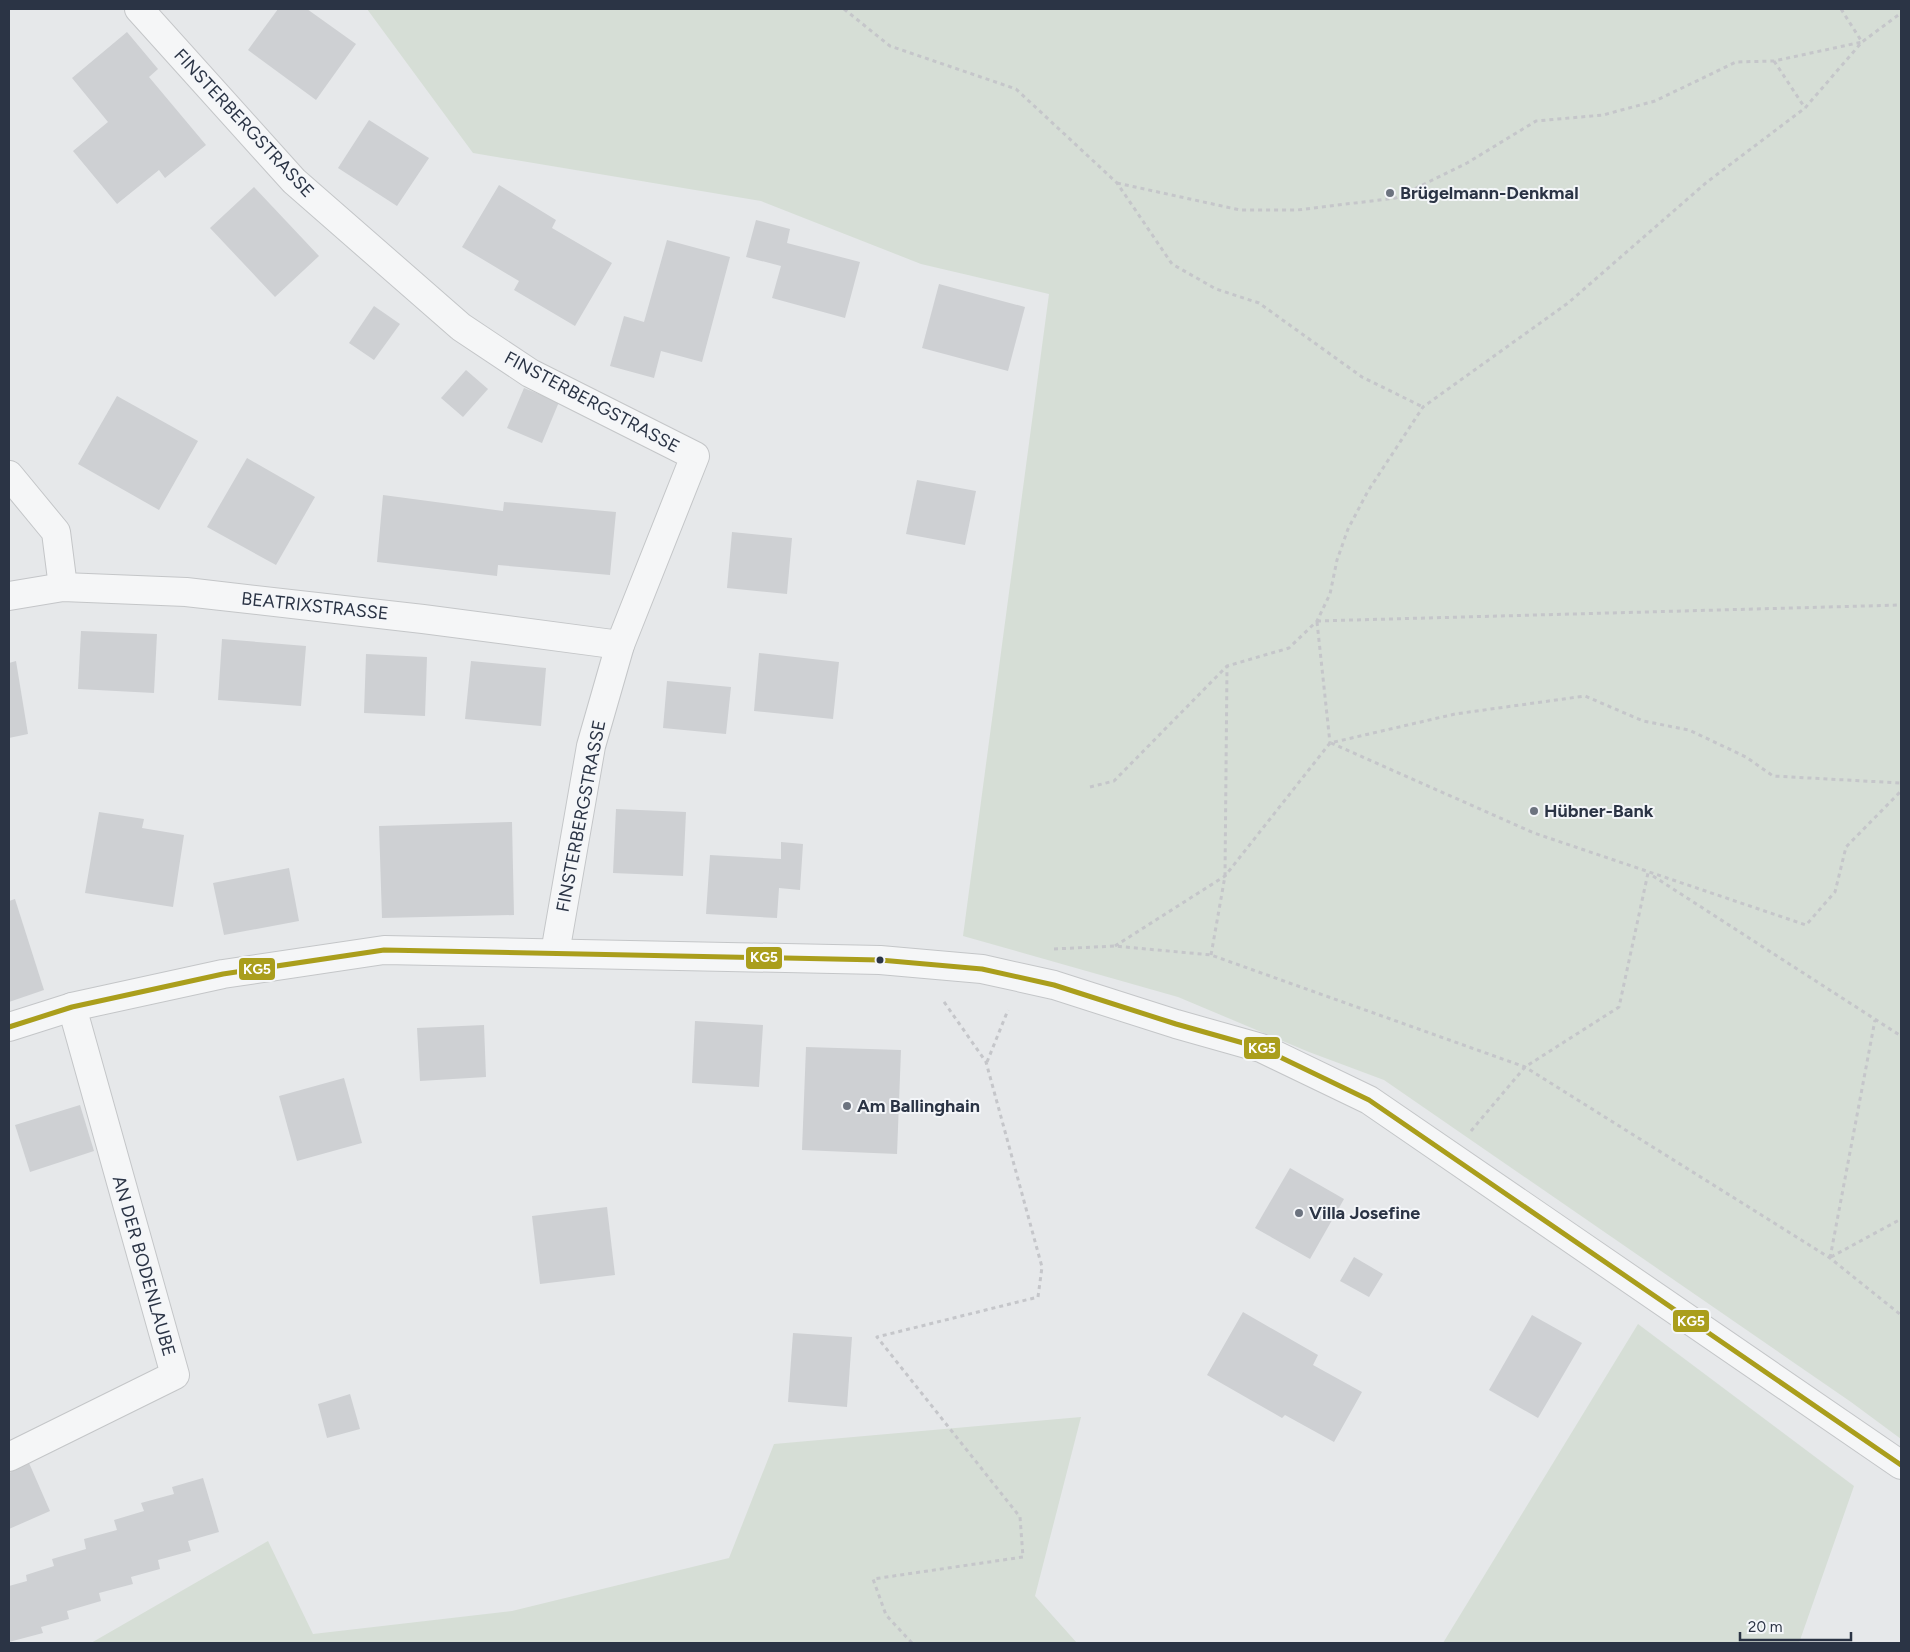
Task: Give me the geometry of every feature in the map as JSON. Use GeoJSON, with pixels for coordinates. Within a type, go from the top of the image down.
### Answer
{"type":"FeatureCollection","features":[{"type":"Feature","properties":{"kind":"street","name":"FINSTERBERGSTRASSE"},"geometry":{"type":"LineString","coordinates":[[139,9],[294,181],[461,328],[530,373],[695,456],[620,645],[591,746],[555,953]]}},
{"type":"Feature","properties":{"kind":"street"},"geometry":{"type":"LineString","coordinates":[[9,475],[56,532],[63,587]]}},
{"type":"Feature","properties":{"kind":"street","name":"BEATRIXSTRASSE"},"geometry":{"type":"LineString","coordinates":[[9,596],[63,587],[186,592],[423,619],[620,645]]}},
{"type":"Feature","properties":{"kind":"street"},"geometry":{"type":"LineString","coordinates":[[9,1027],[72,1007],[223,974],[384,950],[880,960],[982,969],[1022,977],[1261,1048],[1369,1100],[1901,1465]]}},
{"type":"Feature","properties":{"kind":"street","name":"AN DER BODENLAUBE"},"geometry":{"type":"LineString","coordinates":[[9,1457],[175,1375],[72,1007]]}},
{"type":"Feature","properties":{"kind":"path"},"geometry":{"type":"LineString","coordinates":[[844,9],[890,46],[1016,89],[1117,183],[1172,264],[1216,289],[1259,303],[1362,377],[1423,407]]}},
{"type":"Feature","properties":{"kind":"path"},"geometry":{"type":"LineString","coordinates":[[1841,9],[1862,42]]}},
{"type":"Feature","properties":{"kind":"path"},"geometry":{"type":"LineString","coordinates":[[1090,786],[1114,781],[1227,666],[1289,648],[1317,621],[1330,594],[1337,560],[1348,529],[1368,491],[1423,407],[1568,303],[1707,182],[1805,108],[1862,42],[1901,12]]}},
{"type":"Feature","properties":{"kind":"path"},"geometry":{"type":"LineString","coordinates":[[1117,183],[1240,210],[1297,210],[1396,198],[1466,162],[1536,121],[1604,115],[1655,101],[1736,62],[1774,61],[1862,42]]}},
{"type":"Feature","properties":{"kind":"path"},"geometry":{"type":"LineString","coordinates":[[1774,61],[1805,108]]}},
{"type":"Feature","properties":{"kind":"path"},"geometry":{"type":"LineString","coordinates":[[1317,621],[1901,605]]}},
{"type":"Feature","properties":{"kind":"path"},"geometry":{"type":"LineString","coordinates":[[1317,621],[1330,743]]}},
{"type":"Feature","properties":{"kind":"path"},"geometry":{"type":"LineString","coordinates":[[1211,955],[1224,876],[1227,666]]}},
{"type":"Feature","properties":{"kind":"path"},"geometry":{"type":"LineString","coordinates":[[1115,946],[1224,876],[1330,743],[1455,714],[1585,696],[1643,721],[1689,730],[1746,757],[1773,776],[1901,783]]}},
{"type":"Feature","properties":{"kind":"path"},"geometry":{"type":"LineString","coordinates":[[1330,743],[1534,833],[1806,925],[1835,892],[1846,847],[1901,791]]}},
{"type":"Feature","properties":{"kind":"path"},"geometry":{"type":"LineString","coordinates":[[1648,873],[1901,1036]]}},
{"type":"Feature","properties":{"kind":"path"},"geometry":{"type":"LineString","coordinates":[[1453,1157],[1475,1126],[1525,1067],[1619,1007],[1648,873]]}},
{"type":"Feature","properties":{"kind":"path"},"geometry":{"type":"LineString","coordinates":[[1046,949],[1115,946],[1211,955],[1525,1067],[1830,1258],[1901,1315]]}},
{"type":"Feature","properties":{"kind":"path"},"geometry":{"type":"LineString","coordinates":[[912,1643],[886,1615],[873,1578],[1023,1557],[1020,1517],[877,1337],[1038,1297],[1042,1267],[986,1062],[916,963]]}},
{"type":"Feature","properties":{"kind":"path"},"geometry":{"type":"LineString","coordinates":[[986,1062],[1022,977]]}},
{"type":"Feature","properties":{"kind":"path"},"geometry":{"type":"LineString","coordinates":[[1830,1258],[1875,1020]]}},
{"type":"Feature","properties":{"kind":"path"},"geometry":{"type":"LineString","coordinates":[[1830,1258],[1901,1219]]}},
{"type":"Feature","properties":{"kind":"shaded area"},"geometry":{"type":"Polygon","coordinates":[[[367,9],[1901,9],[1901,1439],[1851,1402],[1384,1080],[1309,1052],[1178,997],[963,936],[1049,294],[921,264],[761,201],[473,153],[367,9]]]}},
{"type":"Feature","properties":{"kind":"shaded area"},"geometry":{"type":"Polygon","coordinates":[[[1638,1324],[1854,1486],[1799,1643],[1443,1643],[1638,1324]]]}},
{"type":"Feature","properties":{"kind":"shaded area"},"geometry":{"type":"Polygon","coordinates":[[[1081,1417],[1035,1596],[1077,1643],[91,1643],[268,1541],[313,1634],[512,1611],[729,1558],[774,1444],[1081,1417]]]}},
{"type":"Feature","properties":{"kind":"building"},"geometry":{"type":"Polygon","coordinates":[[[278,9],[307,9],[356,44],[316,100],[248,50],[278,9]]]}},
{"type":"Feature","properties":{"kind":"building"},"geometry":{"type":"Polygon","coordinates":[[[127,32],[158,69],[149,77],[206,145],[165,178],[159,170],[117,204],[73,151],[108,122],[72,78],[127,32]]]}},
{"type":"Feature","properties":{"kind":"building"},"geometry":{"type":"Polygon","coordinates":[[[369,120],[429,158],[397,206],[338,168],[369,120]]]}},
{"type":"Feature","properties":{"kind":"building"},"geometry":{"type":"Polygon","coordinates":[[[499,185],[556,220],[552,228],[612,263],[575,326],[514,290],[519,281],[462,247],[499,185]]]}},
{"type":"Feature","properties":{"kind":"building"},"geometry":{"type":"Polygon","coordinates":[[[254,187],[319,256],[275,297],[210,228],[254,187]]]}},
{"type":"Feature","properties":{"kind":"building"},"geometry":{"type":"Polygon","coordinates":[[[756,220],[790,229],[787,243],[860,262],[845,318],[772,298],[781,266],[746,257],[756,220]]]}},
{"type":"Feature","properties":{"kind":"building"},"geometry":{"type":"Polygon","coordinates":[[[667,240],[730,257],[702,362],[661,351],[654,378],[610,366],[624,316],[644,322],[667,240]]]}},
{"type":"Feature","properties":{"kind":"building"},"geometry":{"type":"Polygon","coordinates":[[[939,284],[1025,307],[1008,371],[922,348],[939,284]]]}},
{"type":"Feature","properties":{"kind":"building"},"geometry":{"type":"Polygon","coordinates":[[[374,306],[400,324],[374,360],[349,343],[374,306]]]}},
{"type":"Feature","properties":{"kind":"building"},"geometry":{"type":"Polygon","coordinates":[[[466,370],[488,389],[463,417],[441,398],[466,370]]]}},
{"type":"Feature","properties":{"kind":"building"},"geometry":{"type":"Polygon","coordinates":[[[524,388],[559,402],[542,443],[507,428],[524,388]]]}},
{"type":"Feature","properties":{"kind":"building"},"geometry":{"type":"Polygon","coordinates":[[[117,396],[198,441],[159,510],[78,464],[117,396]]]}},
{"type":"Feature","properties":{"kind":"building"},"geometry":{"type":"Polygon","coordinates":[[[247,458],[315,497],[276,565],[207,527],[247,458]]]}},
{"type":"Feature","properties":{"kind":"building"},"geometry":{"type":"Polygon","coordinates":[[[917,480],[976,491],[965,545],[906,534],[917,480]]]}},
{"type":"Feature","properties":{"kind":"building"},"geometry":{"type":"Polygon","coordinates":[[[383,495],[503,511],[504,502],[616,512],[610,575],[498,565],[497,576],[377,562],[383,495]]]}},
{"type":"Feature","properties":{"kind":"building"},"geometry":{"type":"Polygon","coordinates":[[[732,532],[792,538],[787,594],[727,588],[732,532]]]}},
{"type":"Feature","properties":{"kind":"building"},"geometry":{"type":"Polygon","coordinates":[[[81,631],[157,634],[154,693],[78,689],[81,631]]]}},
{"type":"Feature","properties":{"kind":"building"},"geometry":{"type":"Polygon","coordinates":[[[222,639],[306,646],[301,706],[218,700],[222,639]]]}},
{"type":"Feature","properties":{"kind":"building"},"geometry":{"type":"Polygon","coordinates":[[[759,653],[839,662],[833,719],[754,711],[759,653]]]}},
{"type":"Feature","properties":{"kind":"building"},"geometry":{"type":"Polygon","coordinates":[[[366,654],[427,657],[425,716],[364,713],[366,654]]]}},
{"type":"Feature","properties":{"kind":"building"},"geometry":{"type":"Polygon","coordinates":[[[16,661],[28,734],[9,738],[9,663],[16,661]]]}},
{"type":"Feature","properties":{"kind":"building"},"geometry":{"type":"Polygon","coordinates":[[[471,661],[546,668],[541,726],[465,719],[471,661]]]}},
{"type":"Feature","properties":{"kind":"building"},"geometry":{"type":"Polygon","coordinates":[[[667,681],[731,687],[726,734],[663,728],[667,681]]]}},
{"type":"Feature","properties":{"kind":"building"},"geometry":{"type":"Polygon","coordinates":[[[616,809],[686,812],[683,876],[613,873],[616,809]]]}},
{"type":"Feature","properties":{"kind":"building"},"geometry":{"type":"Polygon","coordinates":[[[99,812],[144,819],[142,828],[184,835],[173,907],[85,893],[99,812]]]}},
{"type":"Feature","properties":{"kind":"building"},"geometry":{"type":"Polygon","coordinates":[[[512,822],[514,915],[382,918],[379,826],[512,822]]]}},
{"type":"Feature","properties":{"kind":"building"},"geometry":{"type":"Polygon","coordinates":[[[781,842],[803,844],[800,890],[779,888],[777,918],[706,914],[710,855],[781,859],[781,842]]]}},
{"type":"Feature","properties":{"kind":"building"},"geometry":{"type":"Polygon","coordinates":[[[289,868],[299,921],[224,935],[213,883],[289,868]]]}},
{"type":"Feature","properties":{"kind":"building"},"geometry":{"type":"Polygon","coordinates":[[[15,899],[44,990],[9,1002],[9,901],[15,899]]]}},
{"type":"Feature","properties":{"kind":"building"},"geometry":{"type":"Polygon","coordinates":[[[695,1021],[763,1025],[759,1087],[692,1083],[695,1021]]]}},
{"type":"Feature","properties":{"kind":"building"},"geometry":{"type":"Polygon","coordinates":[[[484,1025],[486,1077],[420,1081],[417,1028],[484,1025]]]}},
{"type":"Feature","properties":{"kind":"building"},"geometry":{"type":"Polygon","coordinates":[[[806,1047],[901,1050],[897,1154],[802,1150],[806,1047]]]}},
{"type":"Feature","properties":{"kind":"building"},"geometry":{"type":"Polygon","coordinates":[[[344,1078],[362,1143],[297,1161],[279,1096],[344,1078]]]}},
{"type":"Feature","properties":{"kind":"building"},"geometry":{"type":"Polygon","coordinates":[[[80,1105],[94,1151],[30,1172],[15,1125],[80,1105]]]}},
{"type":"Feature","properties":{"kind":"building","name":"Villa Josefine"},"geometry":{"type":"Polygon","coordinates":[[[1290,1168],[1344,1199],[1310,1259],[1255,1228],[1290,1168]]]}},
{"type":"Feature","properties":{"kind":"building"},"geometry":{"type":"Polygon","coordinates":[[[607,1207],[615,1275],[540,1284],[532,1216],[607,1207]]]}},
{"type":"Feature","properties":{"kind":"building"},"geometry":{"type":"Polygon","coordinates":[[[1354,1257],[1383,1274],[1369,1297],[1340,1281],[1354,1257]]]}},
{"type":"Feature","properties":{"kind":"building"},"geometry":{"type":"Polygon","coordinates":[[[1243,1312],[1318,1355],[1313,1365],[1362,1392],[1334,1442],[1285,1415],[1282,1418],[1207,1375],[1243,1312]]]}},
{"type":"Feature","properties":{"kind":"building"},"geometry":{"type":"Polygon","coordinates":[[[1532,1315],[1582,1343],[1538,1418],[1489,1390],[1532,1315]]]}},
{"type":"Feature","properties":{"kind":"building"},"geometry":{"type":"Polygon","coordinates":[[[793,1333],[852,1337],[847,1407],[788,1402],[793,1333]]]}},
{"type":"Feature","properties":{"kind":"building"},"geometry":{"type":"Polygon","coordinates":[[[350,1394],[360,1429],[327,1438],[318,1404],[350,1394]]]}},
{"type":"Feature","properties":{"kind":"building"},"geometry":{"type":"Polygon","coordinates":[[[29,1463],[50,1511],[9,1529],[9,1473],[29,1463]]]}},
{"type":"Feature","properties":{"kind":"building"},"geometry":{"type":"Polygon","coordinates":[[[203,1478],[219,1532],[188,1541],[191,1551],[158,1560],[160,1569],[131,1577],[133,1584],[99,1593],[101,1601],[67,1611],[69,1619],[41,1627],[43,1633],[9,1642],[9,1586],[27,1581],[26,1575],[54,1566],[52,1559],[86,1549],[84,1539],[117,1530],[114,1520],[144,1511],[141,1503],[174,1494],[172,1487],[203,1478]]]}},
{"type":"Feature","properties":{"kind":"transit line","name":"KG5"},"geometry":{"type":"LineString","coordinates":[[9,1027],[72,1007],[223,974],[384,950],[880,960],[982,969],[1054,985],[1176,1024],[1261,1048],[1369,1100],[1901,1465]]}},
{"type":"Feature","properties":{"kind":"place","name":"Brügelmann-Denkmal"},"geometry":{"type":"Point","coordinates":[1390,193]}},
{"type":"Feature","properties":{"kind":"place","name":"Hübner-Bank"},"geometry":{"type":"Point","coordinates":[1534,811]}},
{"type":"Feature","properties":{"kind":"place","name":"Am Ballinghain"},"geometry":{"type":"Point","coordinates":[847,1106]}},
{"type":"Feature","properties":{"kind":"place","name":"Villa Josefine"},"geometry":{"type":"Point","coordinates":[1299,1213]}}]}
